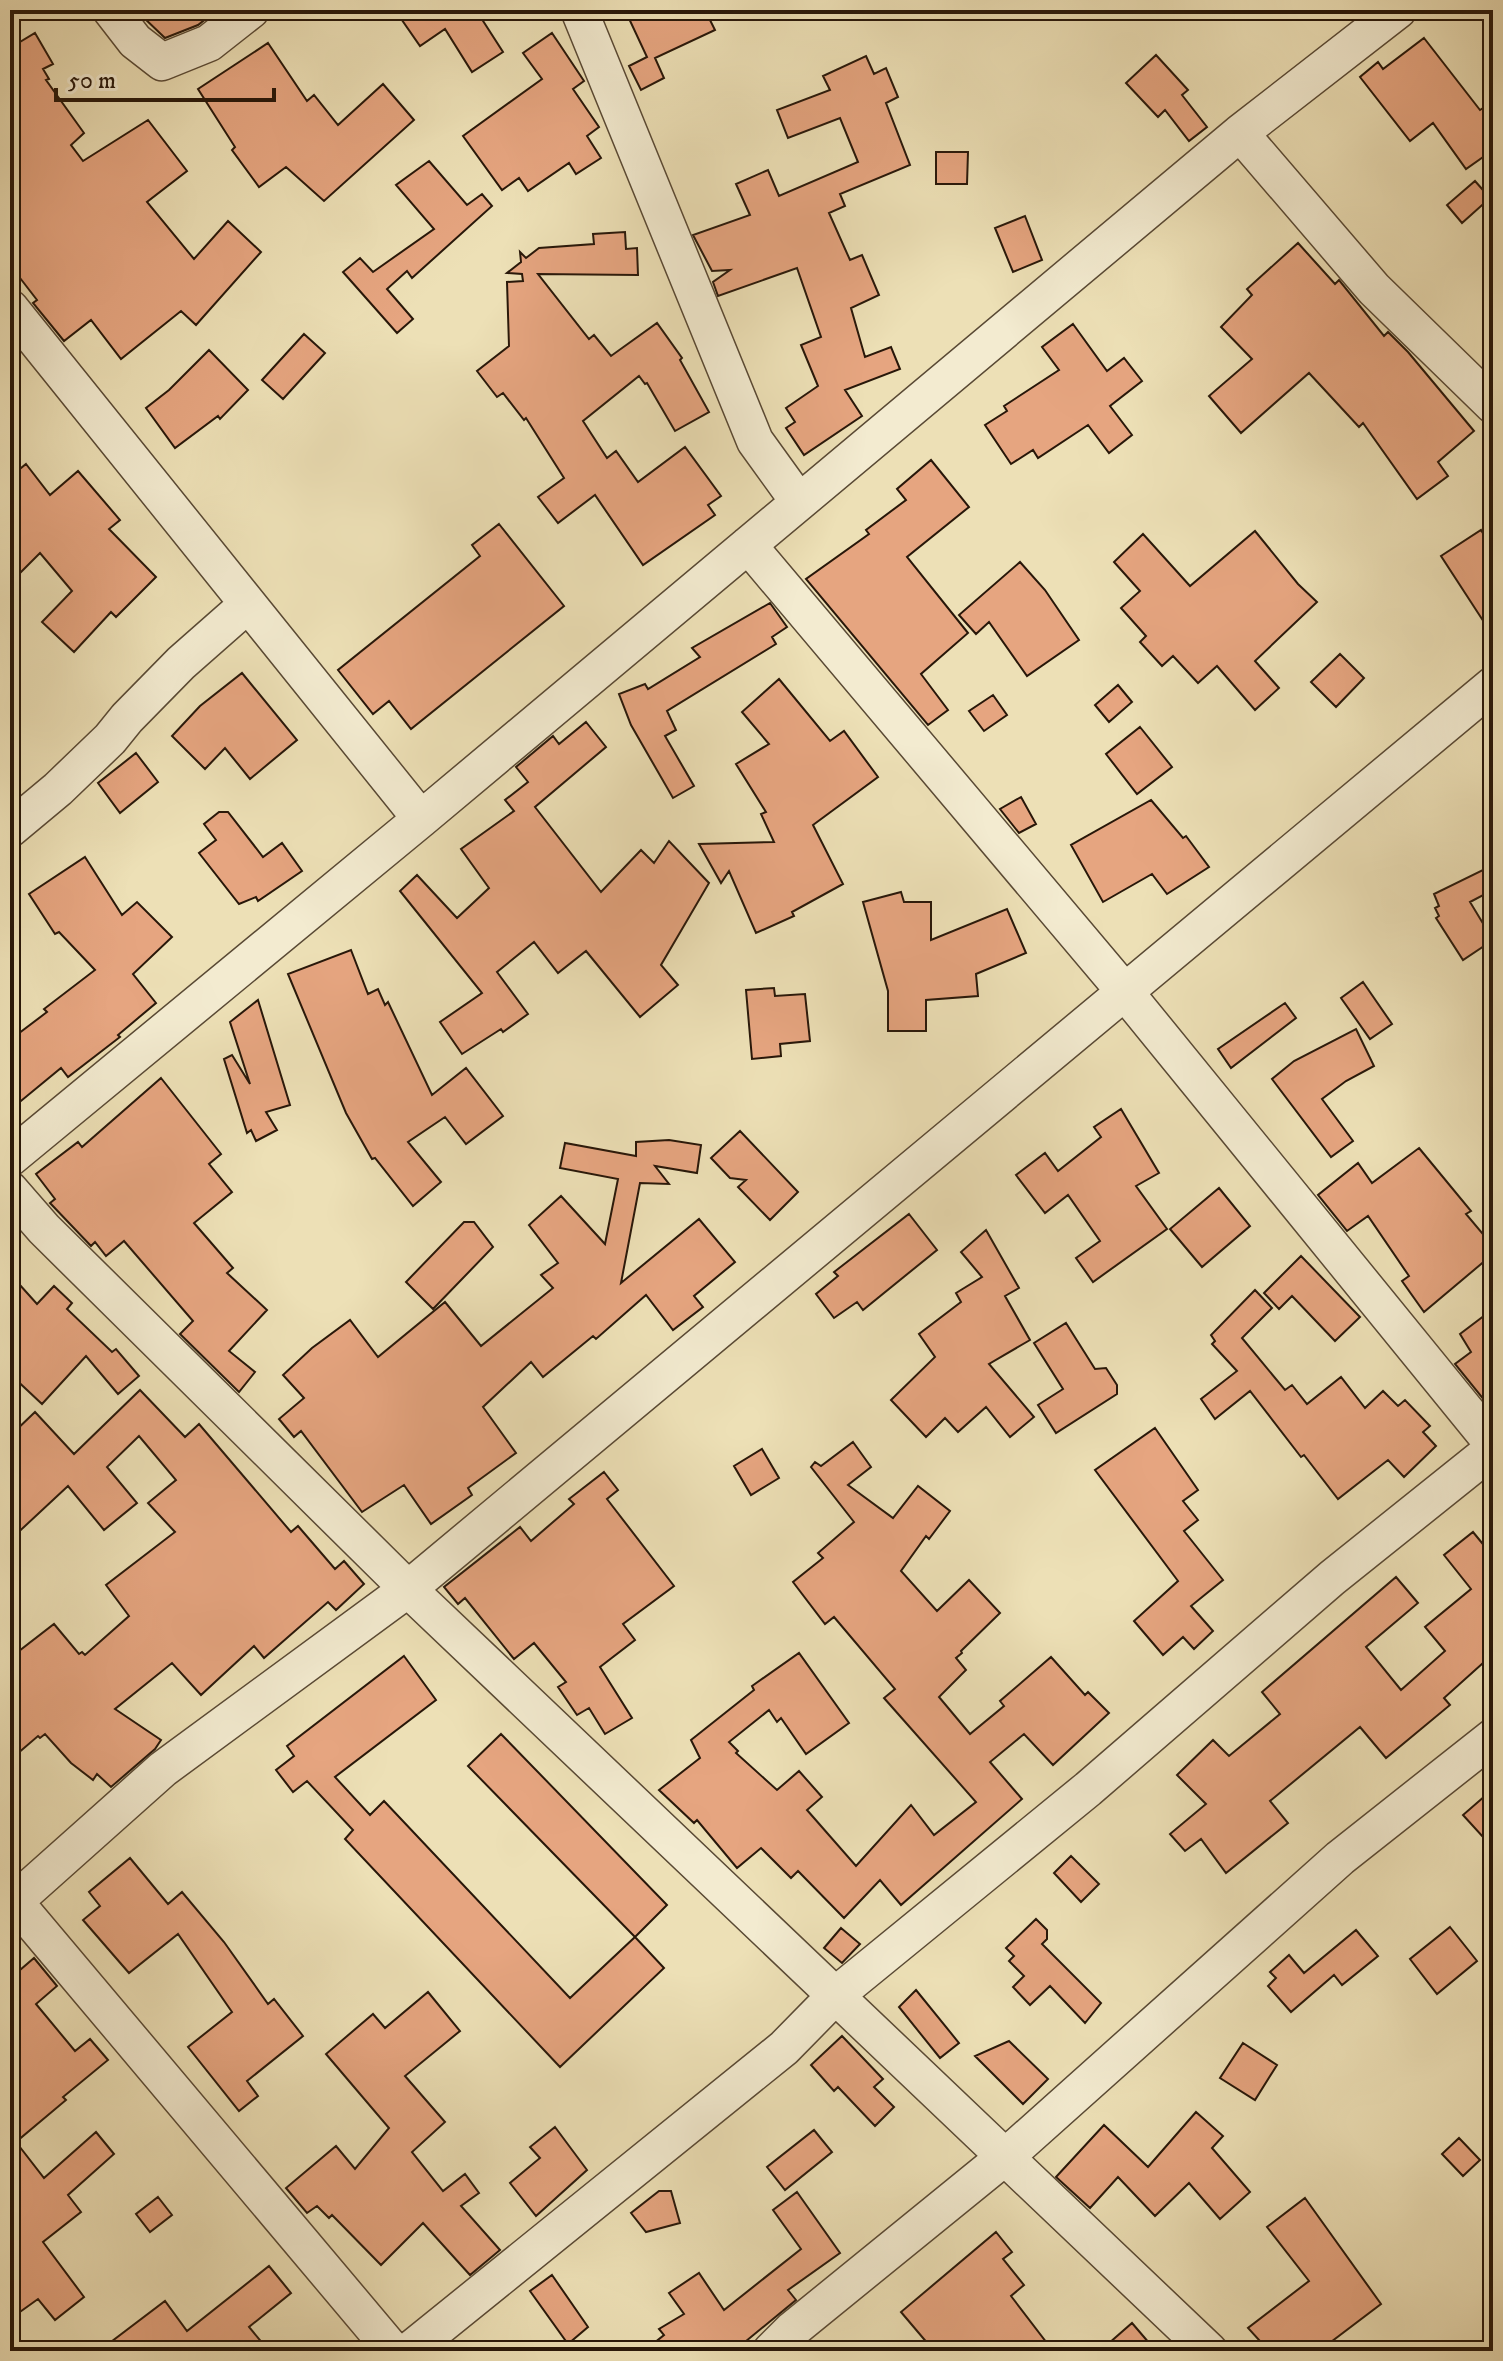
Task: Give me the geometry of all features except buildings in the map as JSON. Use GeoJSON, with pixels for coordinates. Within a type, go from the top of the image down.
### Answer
{"type":"FeatureCollection","features":[{"type":"Feature","properties":{"kind":"street"},"geometry":{"type":"LineString","coordinates":[[111,10],[135,41],[162,62],[209,43],[251,10]]}},
{"type":"Feature","properties":{"kind":"street"},"geometry":{"type":"LineString","coordinates":[[579,10],[755,441],[799,502]]}},
{"type":"Feature","properties":{"kind":"street"},"geometry":{"type":"LineString","coordinates":[[10,1158],[421,819],[1240,133],[1398,10]]}},
{"type":"Feature","properties":{"kind":"street"},"geometry":{"type":"LineString","coordinates":[[1240,133],[1374,289],[1493,405]]}},
{"type":"Feature","properties":{"kind":"street"},"geometry":{"type":"LineString","coordinates":[[10,308],[421,819]]}},
{"type":"Feature","properties":{"kind":"street"},"geometry":{"type":"LineString","coordinates":[[409,2351],[784,2048],[837,1994],[1088,1789],[1332,1578],[1493,1447],[1125,992],[748,545]]}},
{"type":"Feature","properties":{"kind":"street"},"geometry":{"type":"LineString","coordinates":[[10,829],[58,789],[181,663],[248,604]]}},
{"type":"Feature","properties":{"kind":"street"},"geometry":{"type":"LineString","coordinates":[[393,2351],[13,1898],[163,1769],[408,1589],[1493,685]]}},
{"type":"Feature","properties":{"kind":"street"},"geometry":{"type":"LineString","coordinates":[[10,1190],[44,1229],[408,1589],[1209,2351]]}},
{"type":"Feature","properties":{"kind":"street"},"geometry":{"type":"LineString","coordinates":[[771,2351],[792,2330],[1005,2157],[1340,1858],[1493,1737]]}}]}
